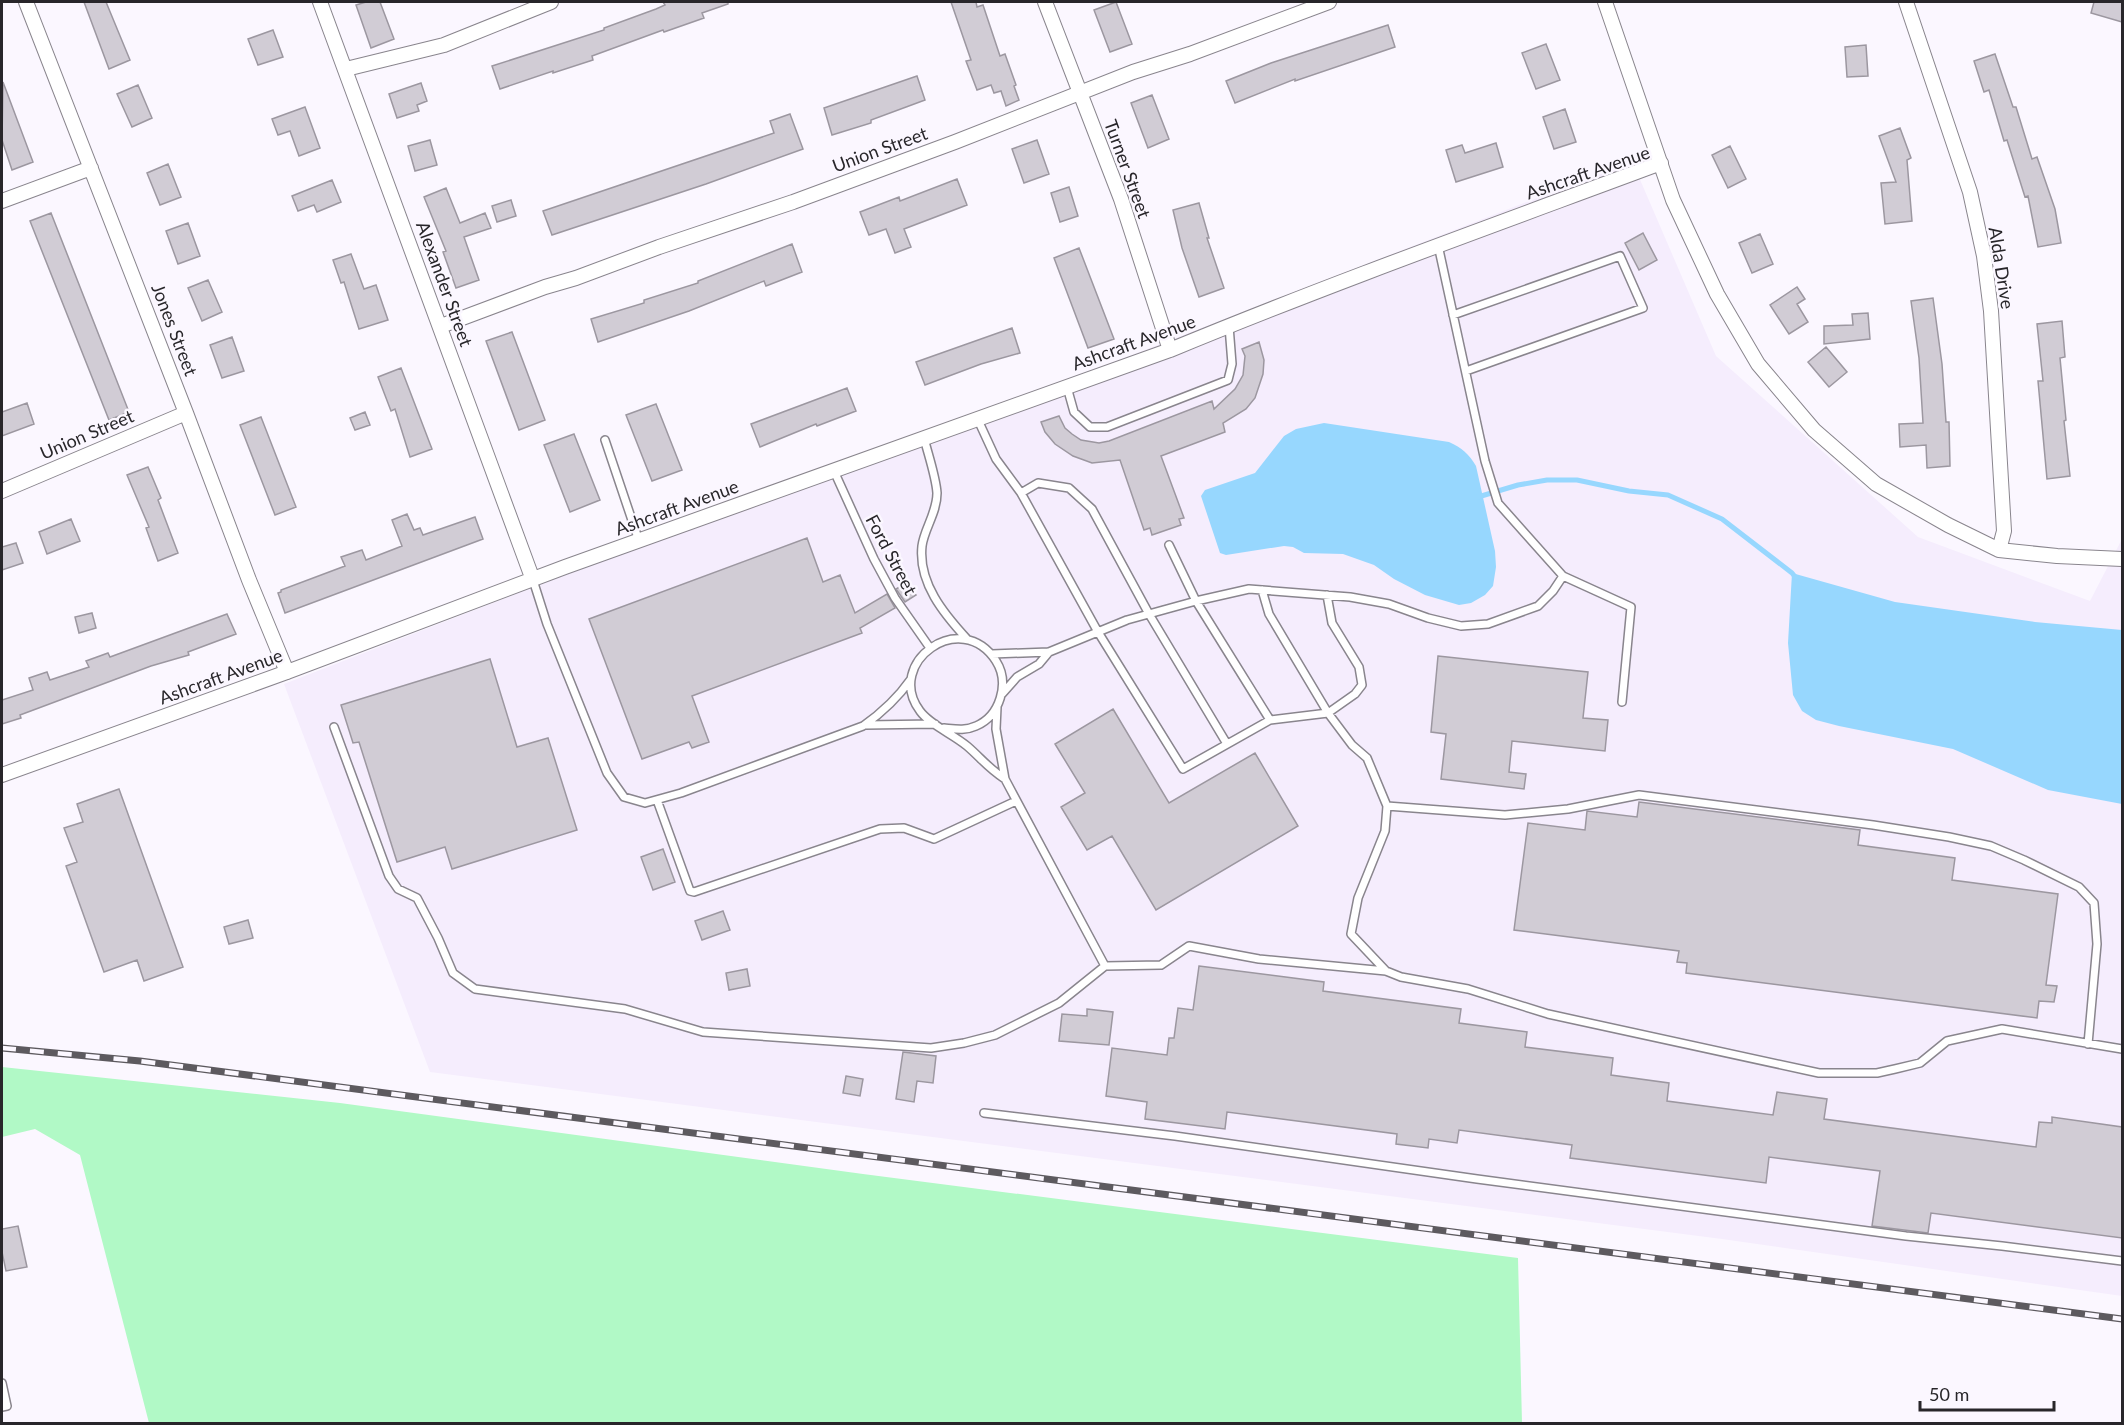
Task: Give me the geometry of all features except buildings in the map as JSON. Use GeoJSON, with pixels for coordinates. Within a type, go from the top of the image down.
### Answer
{"type":"FeatureCollection","features":[{"type":"Feature","properties":{"kind":"street","name":"Jones Street"},"geometry":{"type":"LineString","coordinates":[[27,2],[249,580],[287,672]]}},
{"type":"Feature","properties":{"kind":"street","name":"Alexander Street"},"geometry":{"type":"LineString","coordinates":[[320,2],[533,580]]}},
{"type":"Feature","properties":{"kind":"street"},"geometry":{"type":"LineString","coordinates":[[346,69],[444,45],[551,2]]}},
{"type":"Feature","properties":{"kind":"street","name":"Turner Street"},"geometry":{"type":"LineString","coordinates":[[1045,2],[1121,199],[1170,350]]}},
{"type":"Feature","properties":{"kind":"street","name":"Union Street"},"geometry":{"type":"LineString","coordinates":[[441,326],[545,287],[793,202],[955,142],[1079,92],[1329,2]]}},
{"type":"Feature","properties":{"kind":"street"},"geometry":{"type":"LineString","coordinates":[[1605,2],[1661,163]]}},
{"type":"Feature","properties":{"kind":"street","name":"Alda Drive"},"geometry":{"type":"LineString","coordinates":[[1906,2],[1970,192],[1984,256],[1991,311],[2004,531],[1999,550]]}},
{"type":"Feature","properties":{"kind":"street","name":"Ashcraft Avenue"},"geometry":{"type":"LineString","coordinates":[[2,775],[639,541],[1170,350],[1438,246],[1661,163],[1673,200],[1717,294],[1758,364],[1814,430],[1876,484],[1948,525],[1999,550],[2122,559]]}},
{"type":"Feature","properties":{"kind":"street"},"geometry":{"type":"LineString","coordinates":[[2,201],[91,168]]}},
{"type":"Feature","properties":{"kind":"street","name":"Union Street"},"geometry":{"type":"LineString","coordinates":[[2,491],[186,413]]}},
{"type":"Feature","properties":{"kind":"lane"},"geometry":{"type":"LineString","coordinates":[[1438,246],[1485,461],[1498,503],[1563,576],[1631,607],[1622,702]]}},
{"type":"Feature","properties":{"kind":"lane"},"geometry":{"type":"LineString","coordinates":[[1454,315],[1620,256],[1643,308],[1466,371]]}},
{"type":"Feature","properties":{"kind":"lane"},"geometry":{"type":"LineString","coordinates":[[1067,387],[1074,412],[1090,427],[1107,427],[1228,380],[1232,364],[1229,326]]}},
{"type":"Feature","properties":{"kind":"lane"},"geometry":{"type":"LineString","coordinates":[[978,420],[996,459],[1021,493],[1098,632],[1183,769],[1270,720],[1329,713],[1355,694],[1362,685],[1362,676],[1359,667],[1332,623],[1327,595]]}},
{"type":"Feature","properties":{"kind":"lane"},"geometry":{"type":"LineString","coordinates":[[924,438],[937,492],[933,518],[922,545],[924,575],[943,614],[967,639],[992,654],[1003,680],[1002,694],[997,707],[988,719],[960,730],[944,728]]}},
{"type":"Feature","properties":{"kind":"lane"},"geometry":{"type":"LineString","coordinates":[[605,440],[639,541]]}},
{"type":"Feature","properties":{"kind":"lane","name":"Ford Street"},"geometry":{"type":"LineString","coordinates":[[834,471],[874,560],[895,598],[930,648]]}},
{"type":"Feature","properties":{"kind":"lane"},"geometry":{"type":"LineString","coordinates":[[1021,493],[1038,483],[1069,488],[1092,509],[1149,614],[1227,744]]}},
{"type":"Feature","properties":{"kind":"lane"},"geometry":{"type":"LineString","coordinates":[[1169,545],[1197,601],[1270,720]]}},
{"type":"Feature","properties":{"kind":"lane"},"geometry":{"type":"LineString","coordinates":[[992,654],[1049,652],[1127,620],[1249,589],[1327,595],[1389,604],[1428,618],[1461,626],[1488,624],[1538,606],[1553,591],[1563,576]]}},
{"type":"Feature","properties":{"kind":"lane"},"geometry":{"type":"LineString","coordinates":[[533,580],[547,624],[607,773],[624,797],[645,804],[863,726],[884,711],[898,697],[911,679],[916,664],[930,648],[939,642],[967,639]]}},
{"type":"Feature","properties":{"kind":"lane"},"geometry":{"type":"LineString","coordinates":[[1262,590],[1269,614],[1329,713],[1352,745],[1367,758],[1387,806],[1385,831],[1358,898],[1351,934],[1386,971]]}},
{"type":"Feature","properties":{"kind":"lane"},"geometry":{"type":"LineString","coordinates":[[1002,694],[1017,677],[1039,664],[1049,652]]}},
{"type":"Feature","properties":{"kind":"lane"},"geometry":{"type":"LineString","coordinates":[[911,679],[912,695],[919,710],[930,721],[944,728],[968,747],[987,768],[1005,779]]}},
{"type":"Feature","properties":{"kind":"lane"},"geometry":{"type":"LineString","coordinates":[[997,707],[996,729],[1005,779],[1105,966]]}},
{"type":"Feature","properties":{"kind":"lane"},"geometry":{"type":"LineString","coordinates":[[863,726],[936,724]]}},
{"type":"Feature","properties":{"kind":"lane"},"geometry":{"type":"LineString","coordinates":[[334,727],[389,876],[398,889],[417,898],[453,973],[475,989],[625,1009],[703,1032],[931,1048],[964,1043],[995,1035],[1059,1003],[1105,966],[1161,965],[1189,946],[1259,959],[1386,971],[1401,977],[1468,989],[1548,1014],[1819,1073],[1877,1073],[1895,1070],[1920,1063],[1947,1041],[2002,1029],[2122,1049]]}},
{"type":"Feature","properties":{"kind":"lane"},"geometry":{"type":"LineString","coordinates":[[1387,806],[1505,815],[1568,809],[1639,795],[1873,825],[1991,846],[2079,887],[2094,903],[2097,944],[2088,1044]]}},
{"type":"Feature","properties":{"kind":"lane"},"geometry":{"type":"LineString","coordinates":[[657,800],[690,891],[694,892],[880,829],[904,828],[934,839],[1016,801]]}},
{"type":"Feature","properties":{"kind":"lane"},"geometry":{"type":"LineString","coordinates":[[984,1113],[1176,1136],[1883,1233],[2122,1262]]}},
{"type":"Feature","properties":{"kind":"lane"},"geometry":{"type":"LineString","coordinates":[[2,1383],[7,1406],[2,1407]]}},
{"type":"Feature","properties":{"kind":"shaded area"},"geometry":{"type":"Polygon","coordinates":[[[1632,161],[1716,356],[1918,537],[2090,601],[2122,539],[2122,1296],[1722,1239],[430,1072],[284,684],[1632,161]]]}},
{"type":"Feature","properties":{"kind":"green space"},"geometry":{"type":"Polygon","coordinates":[[[2,1067],[340,1103],[863,1174],[1518,1258],[1522,1423],[149,1423],[80,1155],[35,1129],[2,1137],[2,1067]]]}},
{"type":"Feature","properties":{"kind":"water"},"geometry":{"type":"Polygon","coordinates":[[[1324,423],[1449,442],[1468,455],[1476,466],[1495,551],[1496,567],[1493,586],[1485,595],[1471,603],[1459,605],[1425,595],[1394,579],[1374,565],[1343,554],[1304,553],[1293,547],[1284,546],[1226,555],[1220,553],[1201,496],[1205,490],[1255,473],[1284,436],[1296,429],[1324,423]]]}},
{"type":"Feature","properties":{"kind":"water"},"geometry":{"type":"Polygon","coordinates":[[[1792,573],[1895,602],[2035,622],[2122,630],[2122,804],[2048,790],[1953,749],[1839,726],[1816,720],[1802,711],[1793,695],[1788,643],[1792,573]]]}},
{"type":"Feature","properties":{"kind":"waterway"},"geometry":{"type":"LineString","coordinates":[[1478,497],[1518,485],[1547,480],[1577,480],[1629,491],[1668,495],[1722,519],[1796,578]]}},
{"type":"Feature","properties":{"kind":"railway"},"geometry":{"type":"LineString","coordinates":[[2,1048],[140,1061],[2122,1319]]}}]}
